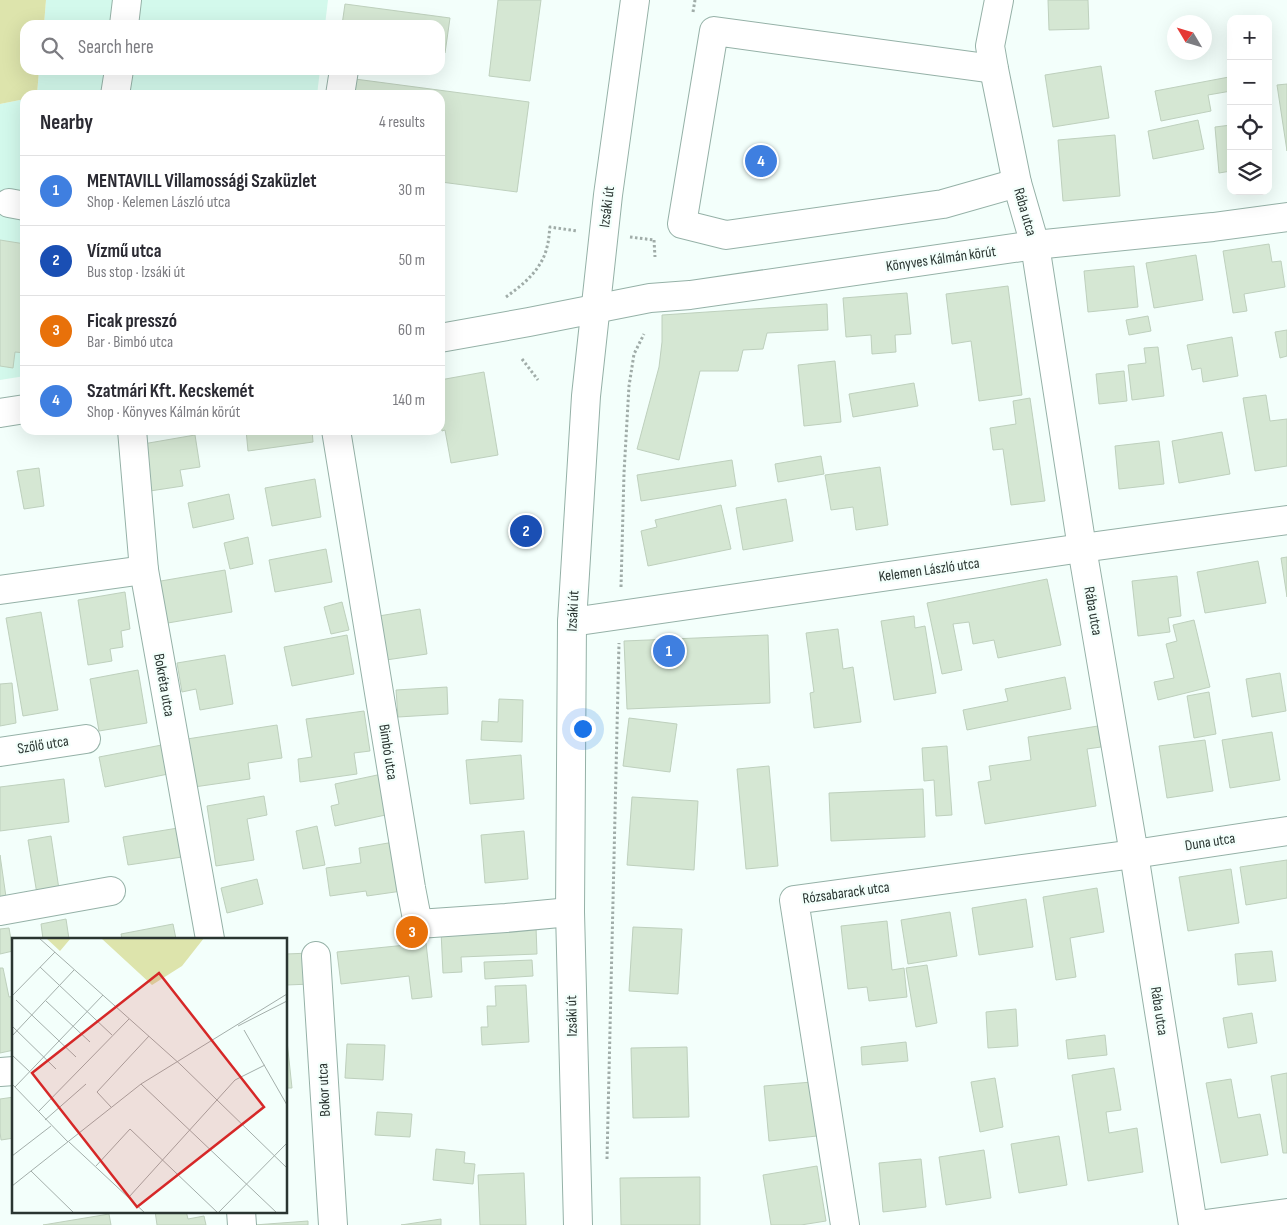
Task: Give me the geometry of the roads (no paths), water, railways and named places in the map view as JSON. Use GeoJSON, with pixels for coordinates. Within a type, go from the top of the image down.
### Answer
{"type":"FeatureCollection","features":[{"type":"Feature","properties":{"kind":"street"},"geometry":{"type":"LineString","coordinates":[[125,20],[127,0]]}},
{"type":"Feature","properties":{"kind":"street","name":"Izsáki út"},"geometry":{"type":"LineString","coordinates":[[578,1225],[570,912],[572,622],[586,396],[589,384],[604,234],[634,0]]}},
{"type":"Feature","properties":{"kind":"street","name":"Rába utca"},"geometry":{"type":"LineString","coordinates":[[999,0],[990,46],[1017,182],[1034,245],[1193,1225]]}},
{"type":"Feature","properties":{"kind":"street"},"geometry":{"type":"LineString","coordinates":[[994,69],[714,31],[682,224],[726,235],[944,204],[1017,182]]}},
{"type":"Feature","properties":{"kind":"street"},"geometry":{"type":"LineString","coordinates":[[117,90],[118,75]]}},
{"type":"Feature","properties":{"kind":"street"},"geometry":{"type":"LineString","coordinates":[[341,90],[343,75]]}},
{"type":"Feature","properties":{"kind":"street","name":"Könyves Kálmán körút"},"geometry":{"type":"LineString","coordinates":[[445,337],[650,298],[690,295],[1034,245],[1213,227],[1287,216]]}},
{"type":"Feature","properties":{"kind":"street"},"geometry":{"type":"LineString","coordinates":[[0,414],[20,410]]}},
{"type":"Feature","properties":{"kind":"street","name":"Bokréta utca"},"geometry":{"type":"LineString","coordinates":[[132,435],[144,570],[210,938]]}},
{"type":"Feature","properties":{"kind":"street","name":"Bimbó utca"},"geometry":{"type":"LineString","coordinates":[[337,435],[410,888],[418,924],[570,912]]}},
{"type":"Feature","properties":{"kind":"street","name":"Kelemen László utca"},"geometry":{"type":"LineString","coordinates":[[572,622],[1287,520]]}},
{"type":"Feature","properties":{"kind":"street"},"geometry":{"type":"LineString","coordinates":[[0,590],[144,570]]}},
{"type":"Feature","properties":{"kind":"street","name":"Szőlő utca"},"geometry":{"type":"LineString","coordinates":[[0,752],[86,738]]}},
{"type":"Feature","properties":{"kind":"street","name":"Duna utca"},"geometry":{"type":"LineString","coordinates":[[1134,854],[1287,831]]}},
{"type":"Feature","properties":{"kind":"street","name":"Rózsabarack utca"},"geometry":{"type":"LineString","coordinates":[[845,1225],[794,900],[1134,854]]}},
{"type":"Feature","properties":{"kind":"street"},"geometry":{"type":"LineString","coordinates":[[0,911],[111,891]]}},
{"type":"Feature","properties":{"kind":"street","name":"Bokor utca"},"geometry":{"type":"LineString","coordinates":[[316,956],[333,1225]]}},
{"type":"Feature","properties":{"kind":"street"},"geometry":{"type":"LineString","coordinates":[[241,1212],[242,1225]]}},
{"type":"Feature","properties":{"kind":"street"},"geometry":{"type":"LineString","coordinates":[[1198,1225],[1287,1213]]}},
{"type":"Feature","properties":{"kind":"place","name":"Szatmári Kft. Kecskemét"},"geometry":{"type":"Point","coordinates":[761,161]}},
{"type":"Feature","properties":{"kind":"place","name":"Vízmű utca"},"geometry":{"type":"Point","coordinates":[526,531]}},
{"type":"Feature","properties":{"kind":"place","name":"MENTAVILL Villamossági Szaküzlet"},"geometry":{"type":"Point","coordinates":[669,651]}},
{"type":"Feature","properties":{"kind":"place","name":"Ficak presszó"},"geometry":{"type":"Point","coordinates":[412,932]}}]}
